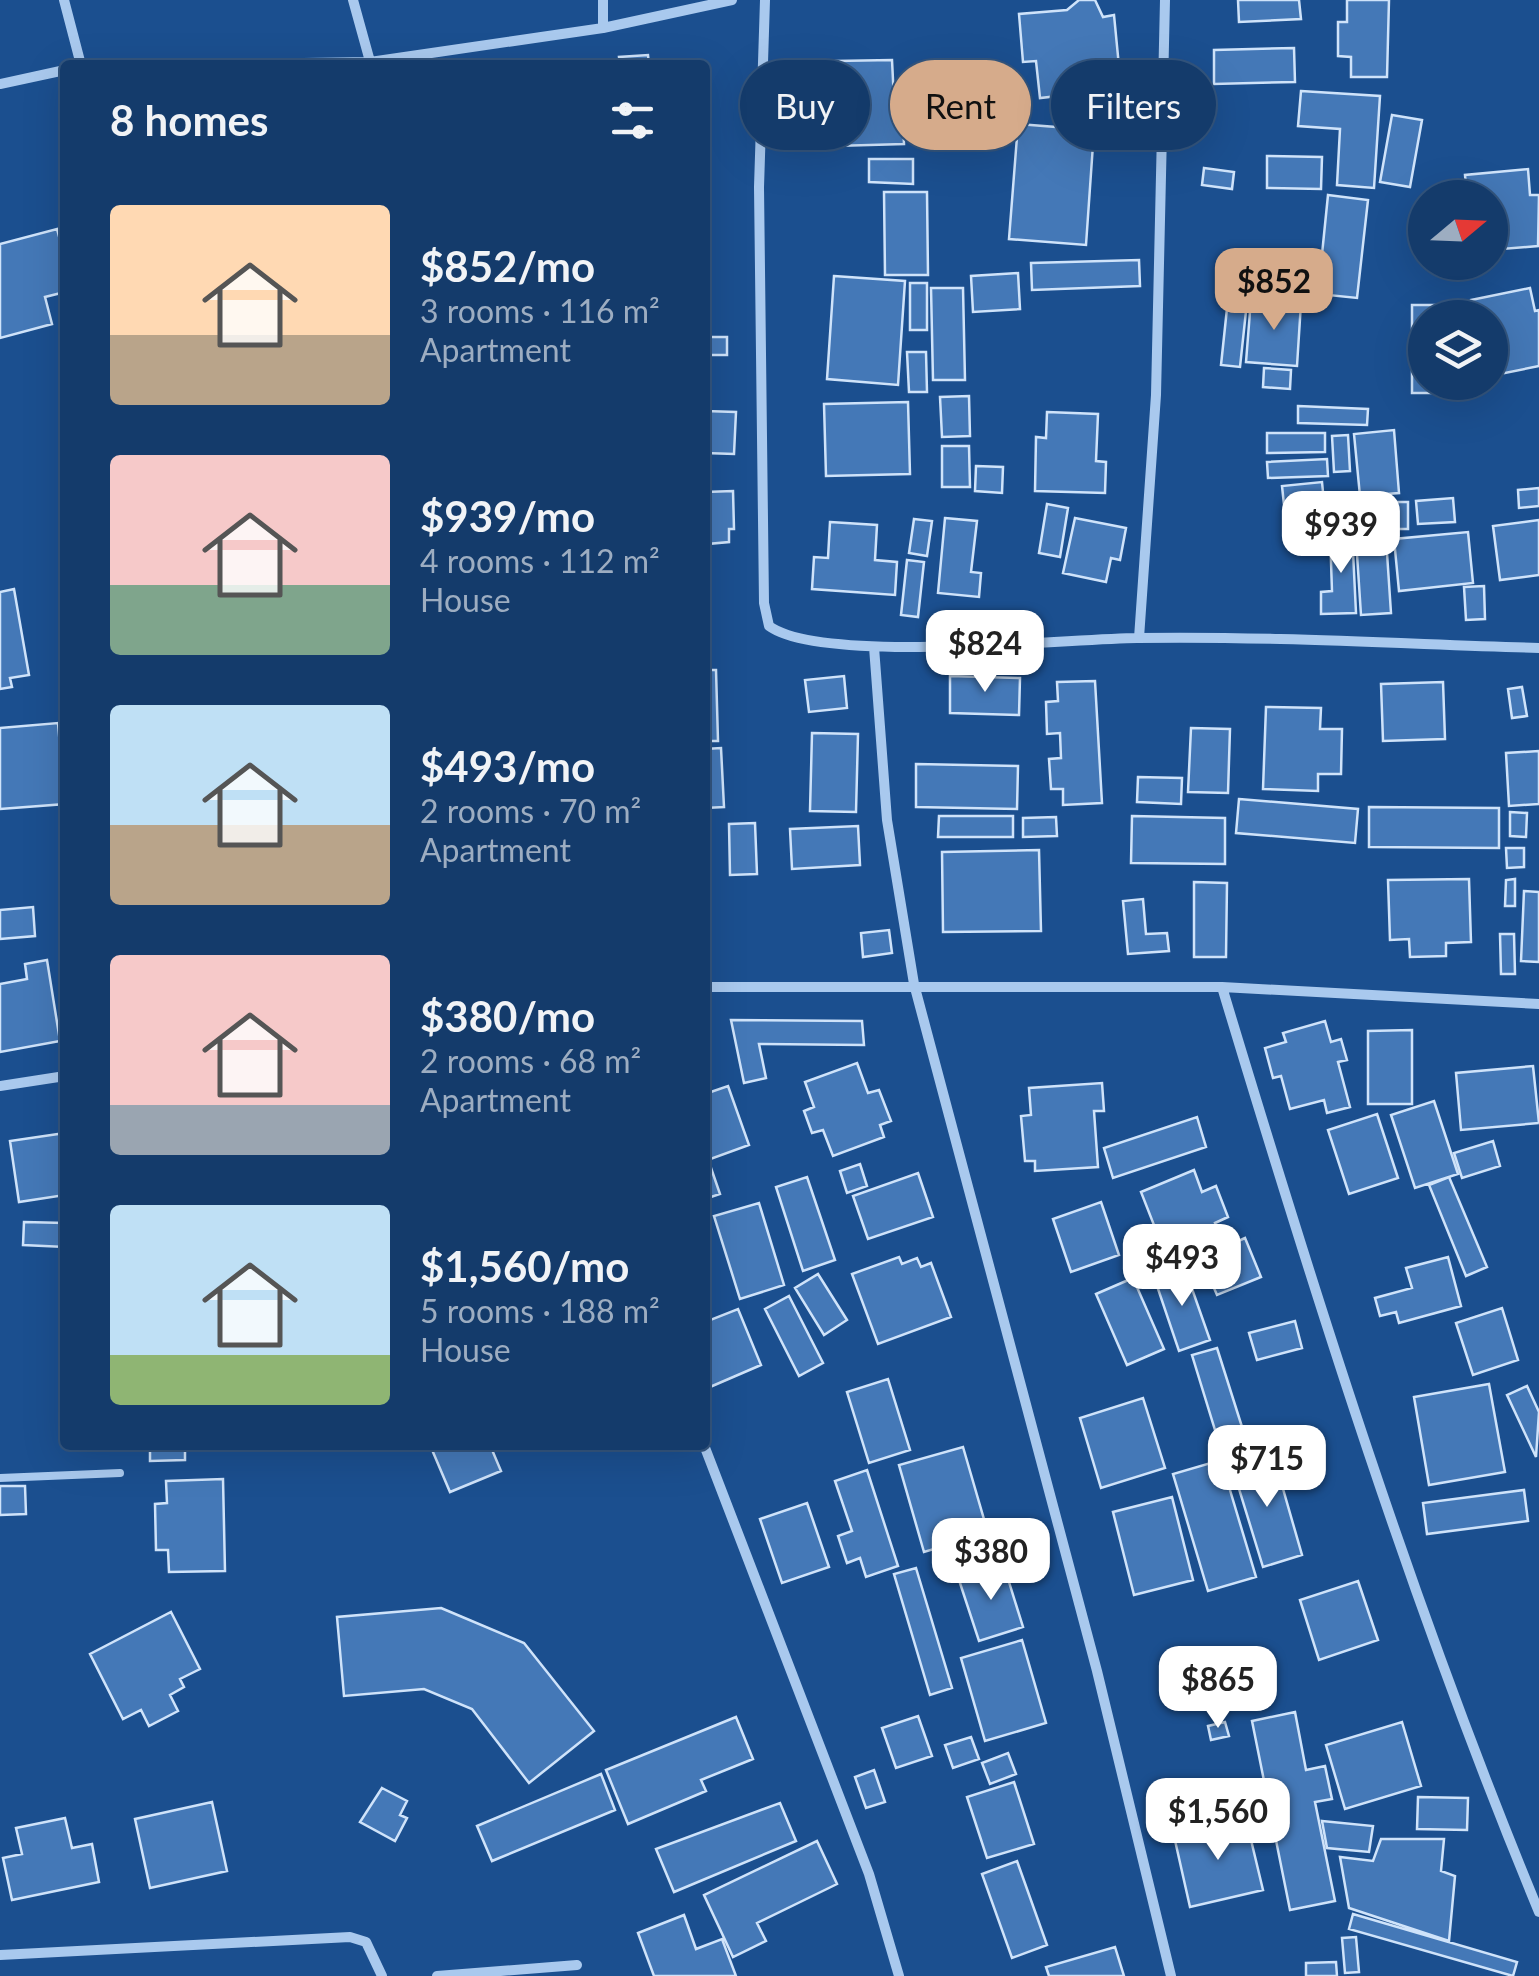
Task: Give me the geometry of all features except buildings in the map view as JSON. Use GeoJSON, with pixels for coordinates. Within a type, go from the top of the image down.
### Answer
{"type":"FeatureCollection","features":[{"type":"Feature","properties":{"kind":"street"},"geometry":{"type":"LineString","coordinates":[[64,0],[80,60]]}},
{"type":"Feature","properties":{"kind":"street"},"geometry":{"type":"LineString","coordinates":[[353,0],[370,60]]}},
{"type":"Feature","properties":{"kind":"street"},"geometry":{"type":"LineString","coordinates":[[603,0],[603,28]]}},
{"type":"Feature","properties":{"kind":"street"},"geometry":{"type":"LineString","coordinates":[[391,60],[603,28],[732,0]]}},
{"type":"Feature","properties":{"kind":"street"},"geometry":{"type":"LineString","coordinates":[[765,0],[759,187],[764,602],[770,626],[785,638],[874,647],[1138,638],[1539,648]]}},
{"type":"Feature","properties":{"kind":"street"},"geometry":{"type":"LineString","coordinates":[[1138,638],[1156,395],[1165,0]]}},
{"type":"Feature","properties":{"kind":"street"},"geometry":{"type":"LineString","coordinates":[[0,84],[60,71]]}},
{"type":"Feature","properties":{"kind":"street"},"geometry":{"type":"LineString","coordinates":[[874,647],[887,820],[914,984],[1097,1671],[1171,1976]]}},
{"type":"Feature","properties":{"kind":"street"},"geometry":{"type":"LineString","coordinates":[[710,987],[1222,987],[1539,1004]]}},
{"type":"Feature","properties":{"kind":"street"},"geometry":{"type":"LineString","coordinates":[[1222,987],[1313,1289],[1488,1788],[1539,1912]]}},
{"type":"Feature","properties":{"kind":"street"},"geometry":{"type":"LineString","coordinates":[[0,1086],[60,1077]]}},
{"type":"Feature","properties":{"kind":"street"},"geometry":{"type":"LineString","coordinates":[[706,1450],[869,1874],[900,1976]]}},
{"type":"Feature","properties":{"kind":"street"},"geometry":{"type":"LineString","coordinates":[[0,1955],[350,1938],[366,1942],[382,1976]]}},
{"type":"Feature","properties":{"kind":"street"},"geometry":{"type":"LineString","coordinates":[[438,1976],[576,1965]]}},
{"type":"Feature","properties":{"kind":"lane"},"geometry":{"type":"LineString","coordinates":[[0,1478],[120,1473]]}}]}
